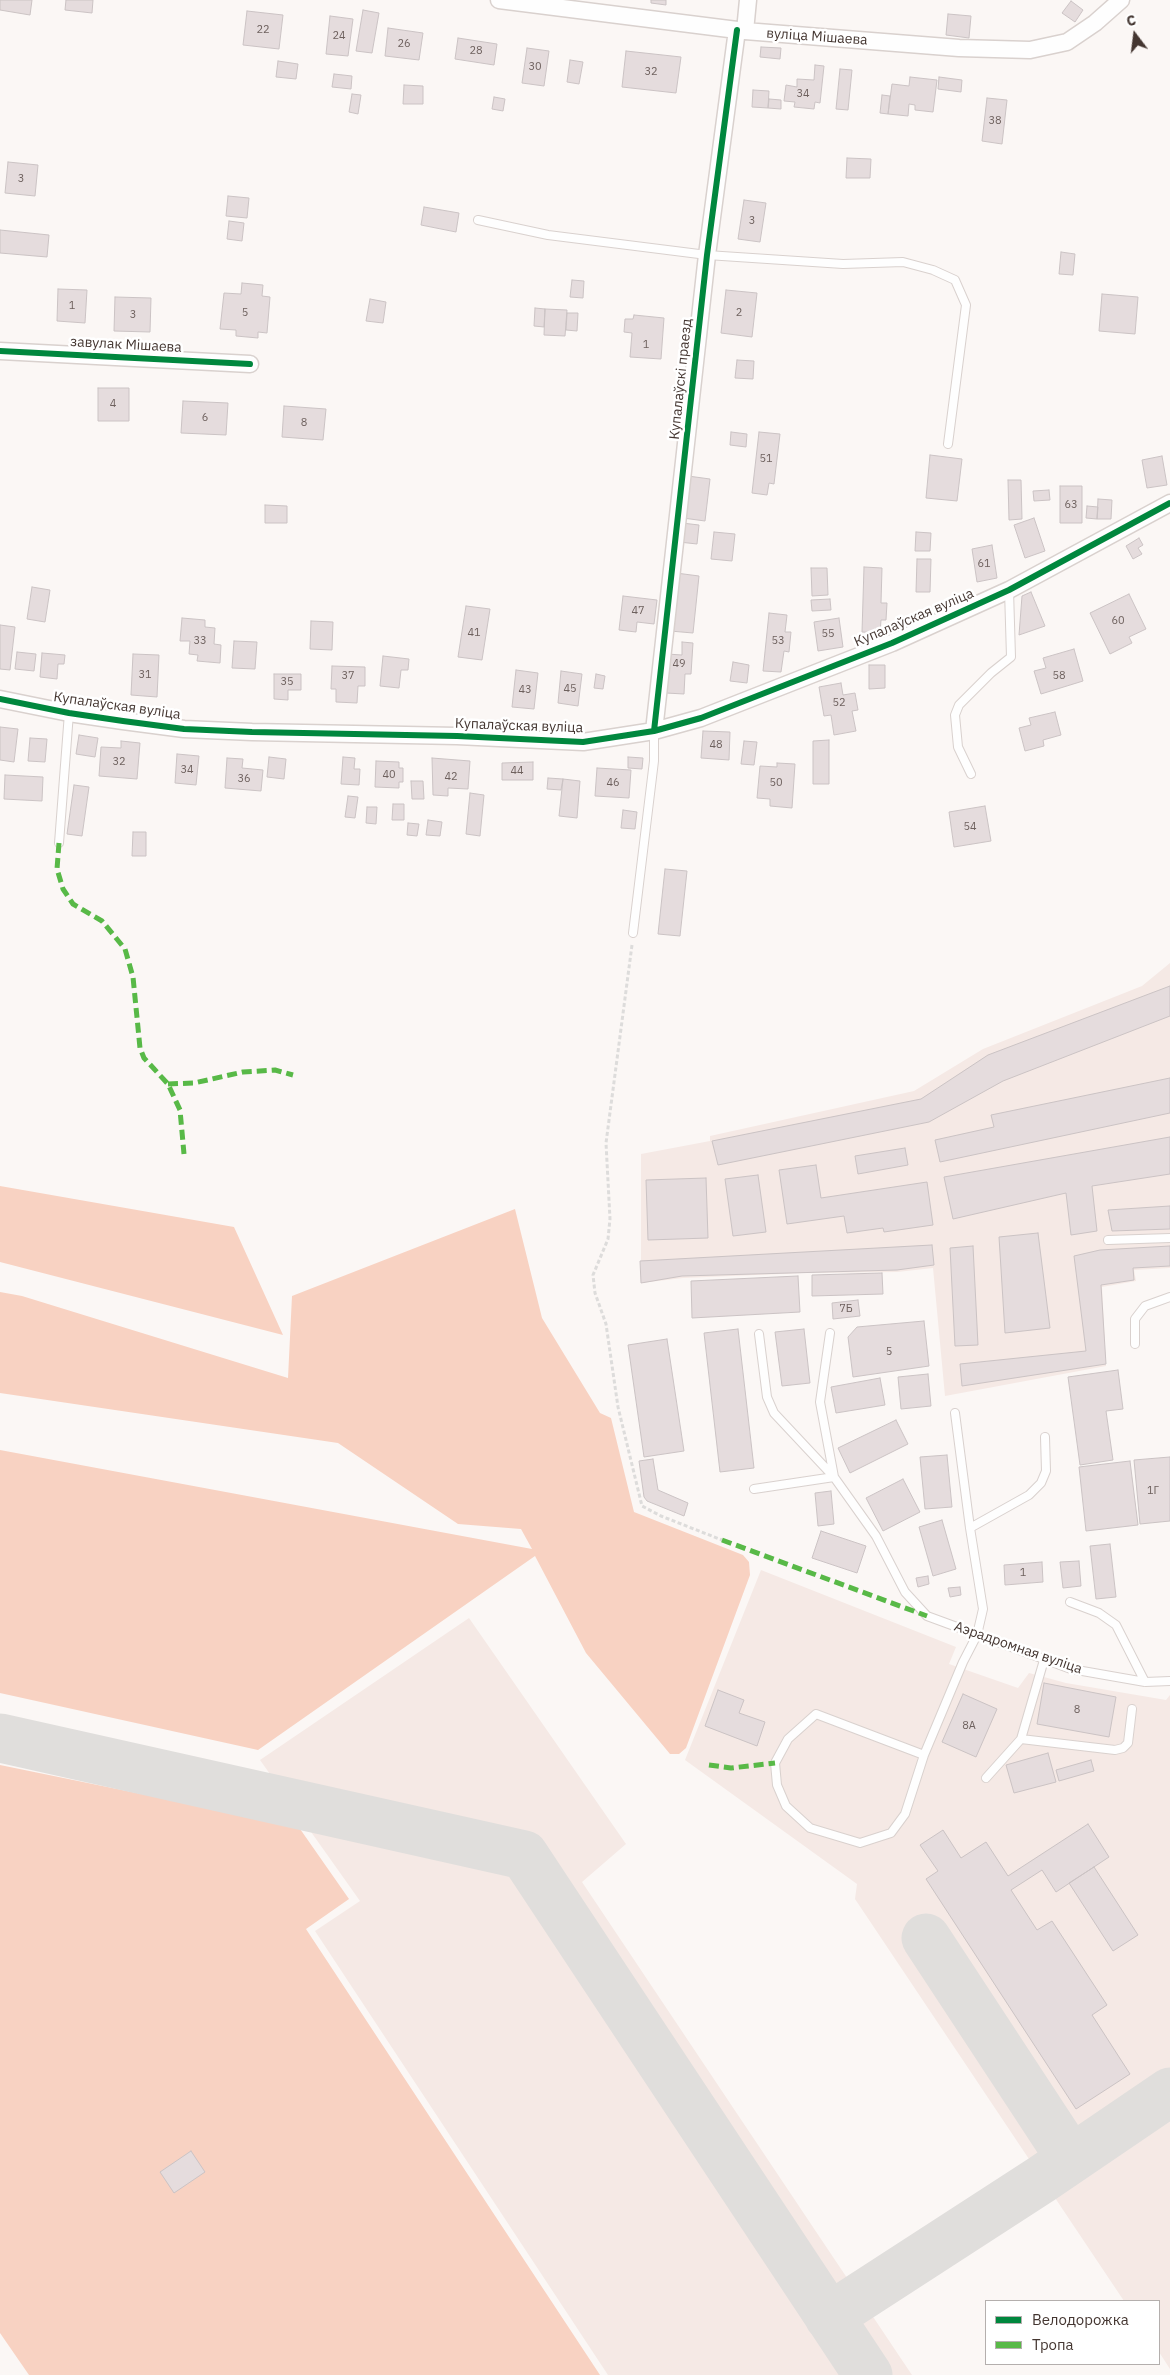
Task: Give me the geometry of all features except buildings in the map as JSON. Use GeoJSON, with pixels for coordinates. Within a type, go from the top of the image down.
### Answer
{"type":"FeatureCollection","features":[{"type":"Feature","properties":{"kind":"street","name":"вуліца Мішаева"},"geometry":{"type":"LineString","coordinates":[[498,0],[741,31],[959,48],[1030,50],[1067,42],[1096,23],[1121,0]]}},
{"type":"Feature","properties":{"kind":"street","name":"Купалаўскі праезд"},"geometry":{"type":"LineString","coordinates":[[654,731],[707,255],[741,31],[748,0]]}},
{"type":"Feature","properties":{"kind":"street","name":"завулак Мішаева"},"geometry":{"type":"LineString","coordinates":[[0,351],[250,364]]}},
{"type":"Feature","properties":{"kind":"street","name":"Купалаўская вуліца"},"geometry":{"type":"LineString","coordinates":[[0,699],[69,713],[184,728],[252,732],[457,736],[582,742],[654,731],[701,718],[892,643],[1009,590],[1170,503]]}},
{"type":"Feature","properties":{"kind":"lane"},"geometry":{"type":"LineString","coordinates":[[478,220],[548,235],[707,255],[843,264],[904,262],[933,270],[955,280],[966,305],[948,444]]}},
{"type":"Feature","properties":{"kind":"lane"},"geometry":{"type":"LineString","coordinates":[[971,774],[958,747],[955,715],[959,705],[991,673],[1011,657],[1009,590]]}},
{"type":"Feature","properties":{"kind":"lane"},"geometry":{"type":"LineString","coordinates":[[59,843],[69,713]]}},
{"type":"Feature","properties":{"kind":"lane"},"geometry":{"type":"LineString","coordinates":[[633,933],[654,761],[654,731]]}},
{"type":"Feature","properties":{"kind":"lane"},"geometry":{"type":"LineString","coordinates":[[1108,1240],[1170,1238]]}},
{"type":"Feature","properties":{"kind":"lane"},"geometry":{"type":"LineString","coordinates":[[1135,1344],[1135,1319],[1145,1306],[1170,1297]]}},
{"type":"Feature","properties":{"kind":"lane"},"geometry":{"type":"LineString","coordinates":[[830,1333],[820,1402],[834,1477]]}},
{"type":"Feature","properties":{"kind":"lane"},"geometry":{"type":"LineString","coordinates":[[759,1334],[767,1397],[774,1413],[834,1477]]}},
{"type":"Feature","properties":{"kind":"lane"},"geometry":{"type":"LineString","coordinates":[[924,1755],[816,1714],[788,1739],[775,1763],[777,1785],[786,1806],[810,1828],[860,1843],[891,1833],[905,1814],[924,1755],[963,1662],[977,1635],[984,1609],[970,1528],[954,1413]]}},
{"type":"Feature","properties":{"kind":"lane"},"geometry":{"type":"LineString","coordinates":[[970,1528],[1029,1496],[1041,1483],[1046,1471],[1045,1437]]}},
{"type":"Feature","properties":{"kind":"lane"},"geometry":{"type":"LineString","coordinates":[[754,1489],[834,1477]]}},
{"type":"Feature","properties":{"kind":"lane","name":"Аэрадромная вуліца"},"geometry":{"type":"LineString","coordinates":[[834,1477],[876,1536],[906,1592],[926,1616],[1071,1670],[1145,1682],[1170,1681]]}},
{"type":"Feature","properties":{"kind":"lane"},"geometry":{"type":"LineString","coordinates":[[1070,1602],[1099,1613],[1116,1626],[1145,1682]]}},
{"type":"Feature","properties":{"kind":"lane"},"geometry":{"type":"LineString","coordinates":[[986,1778],[1021,1739],[1044,1660]]}},
{"type":"Feature","properties":{"kind":"lane"},"geometry":{"type":"LineString","coordinates":[[1021,1739],[1115,1750],[1123,1748],[1128,1744],[1132,1709]]}},
{"type":"Feature","properties":{"kind":"path"},"geometry":{"type":"LineString","coordinates":[[633,933],[606,1143],[610,1219],[608,1239],[593,1275],[594,1284],[606,1324],[618,1407],[642,1506],[661,1516],[722,1540]]}},
{"type":"Feature","properties":{"kind":"shaded area"},"geometry":{"type":"Polygon","coordinates":[[[1170,963],[1170,1268],[1134,1270],[1136,1281],[1102,1287],[1106,1366],[945,1396],[933,1268],[897,1272],[804,1273],[683,1278],[641,1283],[641,1154],[710,1141],[710,1136],[914,1091],[983,1049],[1142,986],[1170,963]]]}},
{"type":"Feature","properties":{"kind":"shaded area"},"geometry":{"type":"Polygon","coordinates":[[[0,1186],[234,1227],[283,1335],[0,1262],[0,1186]]]}},
{"type":"Feature","properties":{"kind":"shaded area"},"geometry":{"type":"Polygon","coordinates":[[[515,1209],[542,1318],[600,1413],[611,1418],[634,1512],[743,1555],[749,1562],[750,1575],[686,1748],[679,1754],[670,1754],[586,1653],[535,1556],[258,1750],[0,1693],[0,1450],[532,1549],[521,1529],[458,1524],[338,1443],[0,1393],[0,1292],[22,1296],[288,1378],[292,1296],[515,1209]]]}},
{"type":"Feature","properties":{"kind":"shaded area"},"geometry":{"type":"Polygon","coordinates":[[[761,1570],[956,1647],[949,1664],[1018,1688],[1029,1673],[1066,1683],[1166,1700],[1170,1695],[1170,2369],[1160,2354],[1160,2300],[1123,2300],[855,1899],[857,1884],[685,1760],[761,1570]]]}},
{"type":"Feature","properties":{"kind":"shaded area"},"geometry":{"type":"Polygon","coordinates":[[[469,1618],[626,1844],[582,1882],[912,2375],[608,2375],[315,1931],[360,1901],[260,1760],[469,1618]]]}},
{"type":"Feature","properties":{"kind":"shaded area"},"geometry":{"type":"Polygon","coordinates":[[[0,1765],[298,1826],[349,1899],[306,1929],[600,2375],[29,2375],[0,2333],[0,1765]]]}},
{"type":"Feature","properties":{"kind":"taxiway"},"geometry":{"type":"LineString","coordinates":[[0,1738],[524,1855],[868,2375]]}},
{"type":"Feature","properties":{"kind":"taxiway"},"geometry":{"type":"LineString","coordinates":[[926,1938],[1071,2159]]}},
{"type":"Feature","properties":{"kind":"taxiway"},"geometry":{"type":"LineString","coordinates":[[829,2317],[1042,2179],[1170,2092]]}},
{"type":"Feature","properties":{"kind":"marked path"},"geometry":{"type":"LineString","coordinates":[[59,843],[57,869],[63,889],[73,904],[102,921],[125,949],[133,977],[140,1048],[144,1058],[168,1084],[180,1110],[184,1154]]}},
{"type":"Feature","properties":{"kind":"marked path"},"geometry":{"type":"LineString","coordinates":[[168,1084],[194,1083],[243,1072],[275,1070],[293,1075]]}},
{"type":"Feature","properties":{"kind":"marked path"},"geometry":{"type":"LineString","coordinates":[[722,1540],[927,1616]]}},
{"type":"Feature","properties":{"kind":"marked path"},"geometry":{"type":"LineString","coordinates":[[709,1765],[731,1768],[775,1763]]}},
{"type":"Feature","properties":{"kind":"cycle path"},"geometry":{"type":"LineString","coordinates":[[654,731],[707,255],[737,30]]}},
{"type":"Feature","properties":{"kind":"cycle path"},"geometry":{"type":"LineString","coordinates":[[0,351],[250,364]]}},
{"type":"Feature","properties":{"kind":"cycle path"},"geometry":{"type":"LineString","coordinates":[[0,699],[69,713],[184,729],[457,736],[583,742],[654,731],[701,718],[892,643],[1009,590],[1170,503]]}}]}
